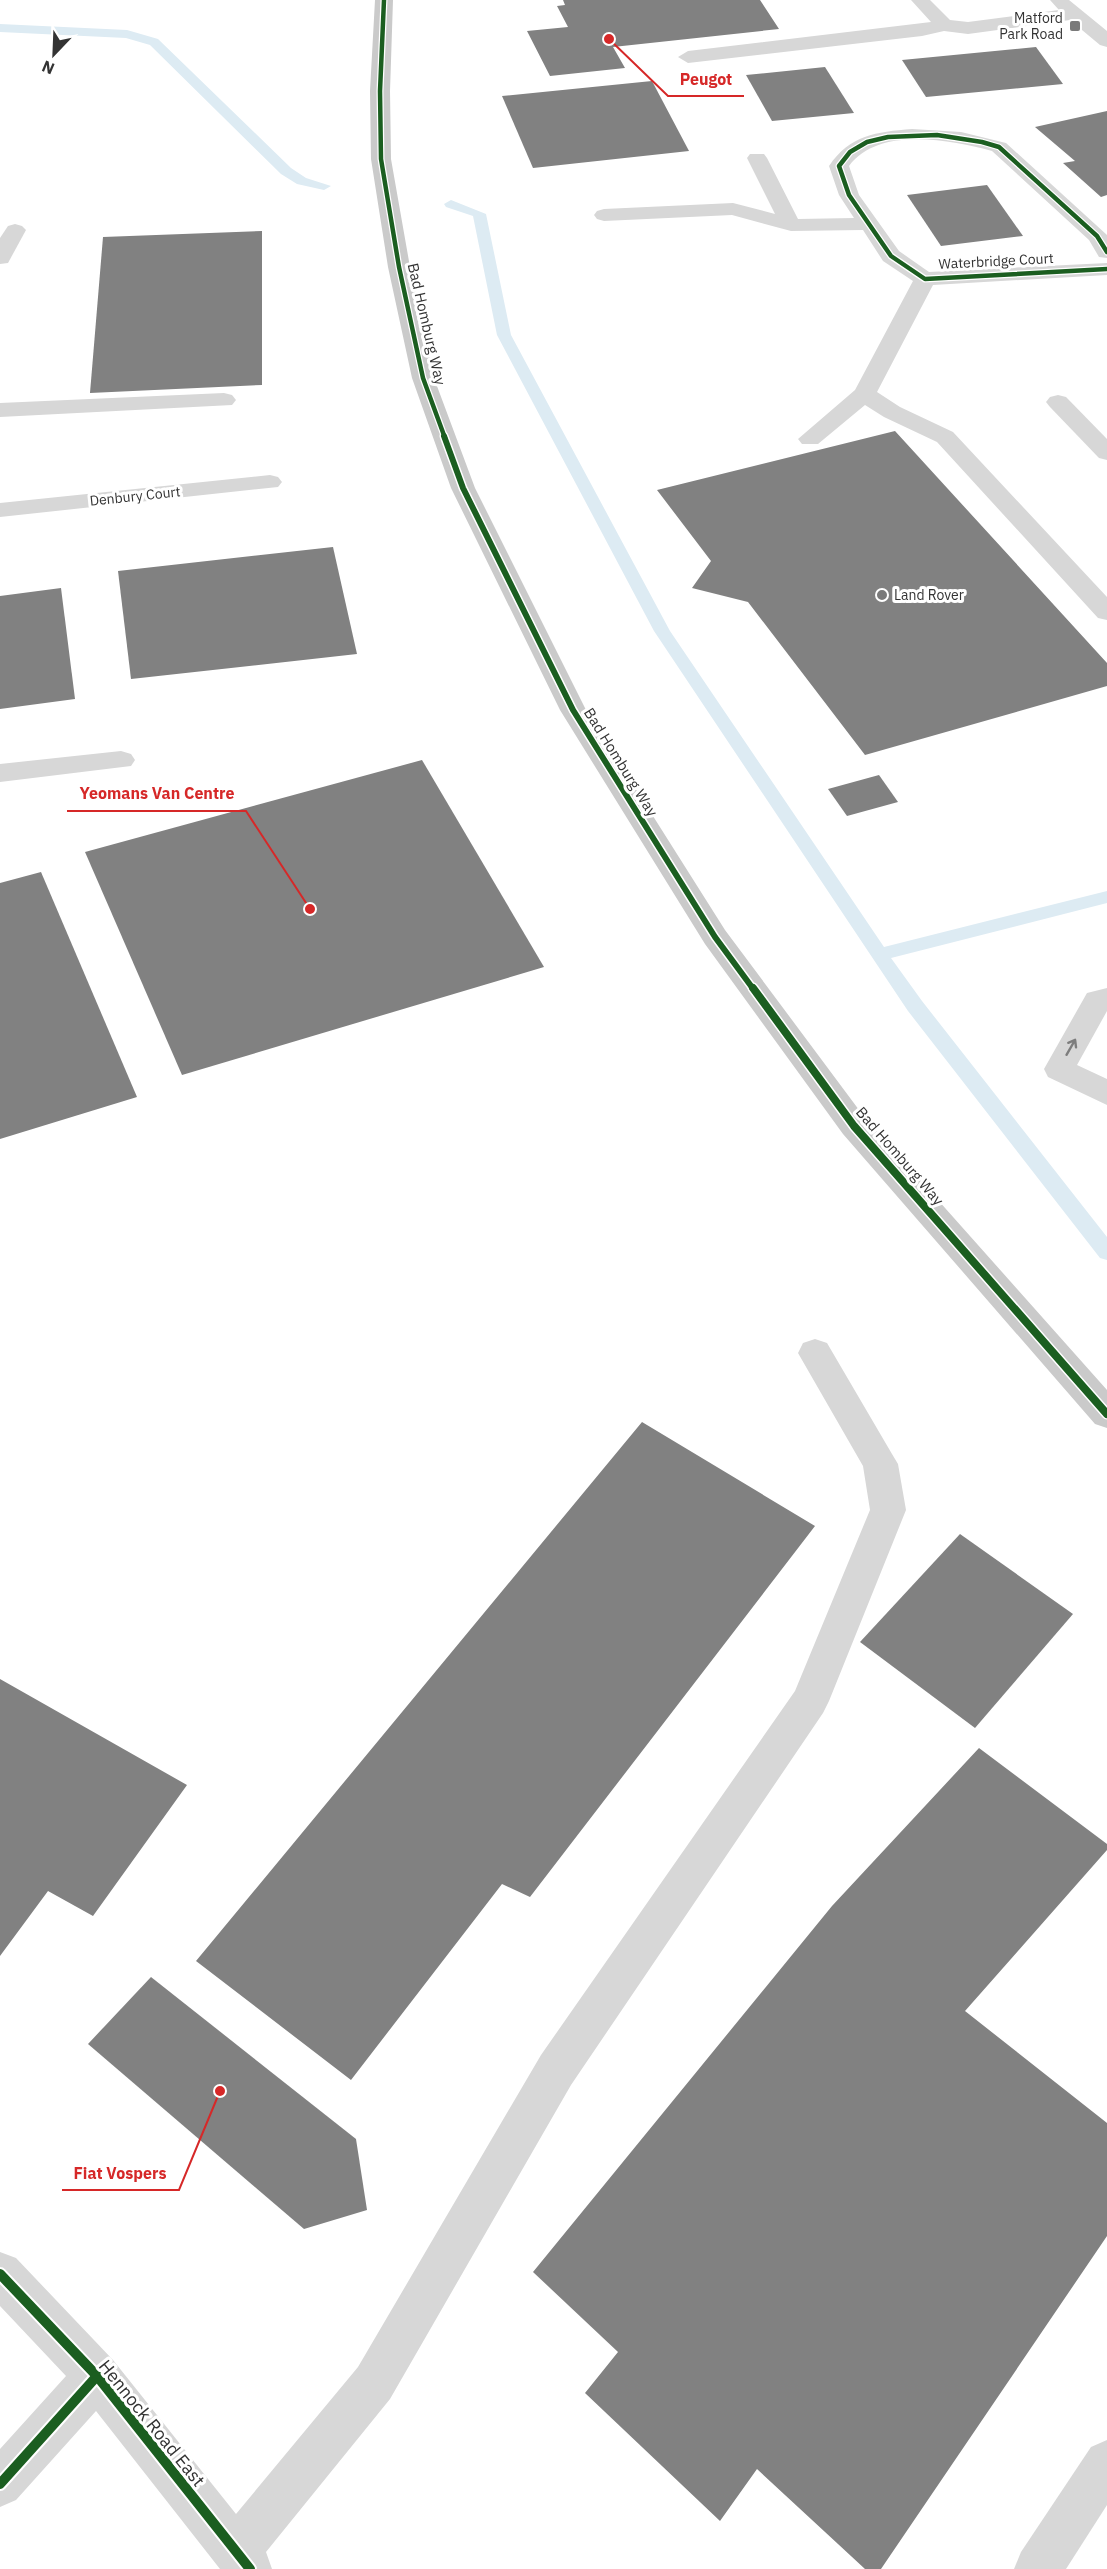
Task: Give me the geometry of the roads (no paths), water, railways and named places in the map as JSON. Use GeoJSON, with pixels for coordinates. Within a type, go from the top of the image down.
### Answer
{"type":"FeatureCollection","features":[{"type":"Feature","properties":{"kind":"main road","name":"Bad Homburg Way"},"geometry":{"type":"LineString","coordinates":[[384,0],[380,90],[381,159],[399,267],[423,378],[464,488],[573,710],[715,937],[854,1126],[1107,1414]]}},
{"type":"Feature","properties":{"kind":"street"},"geometry":{"type":"LineString","coordinates":[[920,0],[944,25]]}},
{"type":"Feature","properties":{"kind":"street"},"geometry":{"type":"LineString","coordinates":[[1057,0],[1107,41]]}},
{"type":"Feature","properties":{"kind":"street"},"geometry":{"type":"LineString","coordinates":[[688,57],[922,30],[944,25],[990,27],[1074,14]]}},
{"type":"Feature","properties":{"kind":"street","name":"Waterbridge Court"},"geometry":{"type":"LineString","coordinates":[[1107,252],[1097,236],[999,147],[960,137],[874,138],[844,154],[839,166],[849,195],[891,256],[925,279],[1107,269]]}},
{"type":"Feature","properties":{"kind":"street"},"geometry":{"type":"LineString","coordinates":[[757,158],[791,225]]}},
{"type":"Feature","properties":{"kind":"street"},"geometry":{"type":"LineString","coordinates":[[604,215],[733,209],[791,225],[868,224]]}},
{"type":"Feature","properties":{"kind":"street"},"geometry":{"type":"LineString","coordinates":[[0,258],[15,230]]}},
{"type":"Feature","properties":{"kind":"street"},"geometry":{"type":"LineString","coordinates":[[810,439],[864,394],[925,279]]}},
{"type":"Feature","properties":{"kind":"street"},"geometry":{"type":"LineString","coordinates":[[864,394],[892,412],[945,437],[1106,609]]}},
{"type":"Feature","properties":{"kind":"street"},"geometry":{"type":"LineString","coordinates":[[0,410],[224,400]]}},
{"type":"Feature","properties":{"kind":"street"},"geometry":{"type":"LineString","coordinates":[[1058,402],[1107,453]]}},
{"type":"Feature","properties":{"kind":"street","name":"Denbury Court"},"geometry":{"type":"LineString","coordinates":[[0,510],[270,482]]}},
{"type":"Feature","properties":{"kind":"street"},"geometry":{"type":"LineString","coordinates":[[0,773],[121,760]]}},
{"type":"Feature","properties":{"kind":"street"},"geometry":{"type":"LineString","coordinates":[[1107,999],[1098,1001],[1059,1069],[1107,1093]]}},
{"type":"Feature","properties":{"kind":"street"},"geometry":{"type":"LineString","coordinates":[[243,2560],[374,2383],[556,2070],[810,1701],[888,1510],[880,1464],[815,1353]]}},
{"type":"Feature","properties":{"kind":"street","name":"Hennock Road East"},"geometry":{"type":"LineString","coordinates":[[0,2274],[97,2376],[243,2560]]}},
{"type":"Feature","properties":{"kind":"street"},"geometry":{"type":"LineString","coordinates":[[0,2484],[97,2376]]}},
{"type":"Feature","properties":{"kind":"street"},"geometry":{"type":"LineString","coordinates":[[1038,2569],[1107,2463]]}},
{"type":"Feature","properties":{"kind":"waterway"},"geometry":{"type":"LineString","coordinates":[[0,28],[127,34],[154,42],[286,171],[302,181],[324,186]]}},
{"type":"Feature","properties":{"kind":"waterway"},"geometry":{"type":"LineString","coordinates":[[451,204],[479,214],[504,335],[662,631],[879,955]]}},
{"type":"Feature","properties":{"kind":"waterway"},"geometry":{"type":"LineString","coordinates":[[879,955],[1107,897]]}},
{"type":"Feature","properties":{"kind":"waterway"},"geometry":{"type":"LineString","coordinates":[[879,955],[915,1006],[1107,1252]]}},
{"type":"Feature","properties":{"kind":"place","name":"Matford Park Road"},"geometry":{"type":"Point","coordinates":[1075,26]}},
{"type":"Feature","properties":{"kind":"place","name":"Peugot"},"geometry":{"type":"Point","coordinates":[609,39]}},
{"type":"Feature","properties":{"kind":"place","name":"Land Rover"},"geometry":{"type":"Point","coordinates":[882,595]}},
{"type":"Feature","properties":{"kind":"place","name":"Yeomans Van Centre"},"geometry":{"type":"Point","coordinates":[310,909]}},
{"type":"Feature","properties":{"kind":"place","name":"Fiat Vospers"},"geometry":{"type":"Point","coordinates":[220,2091]}}]}
